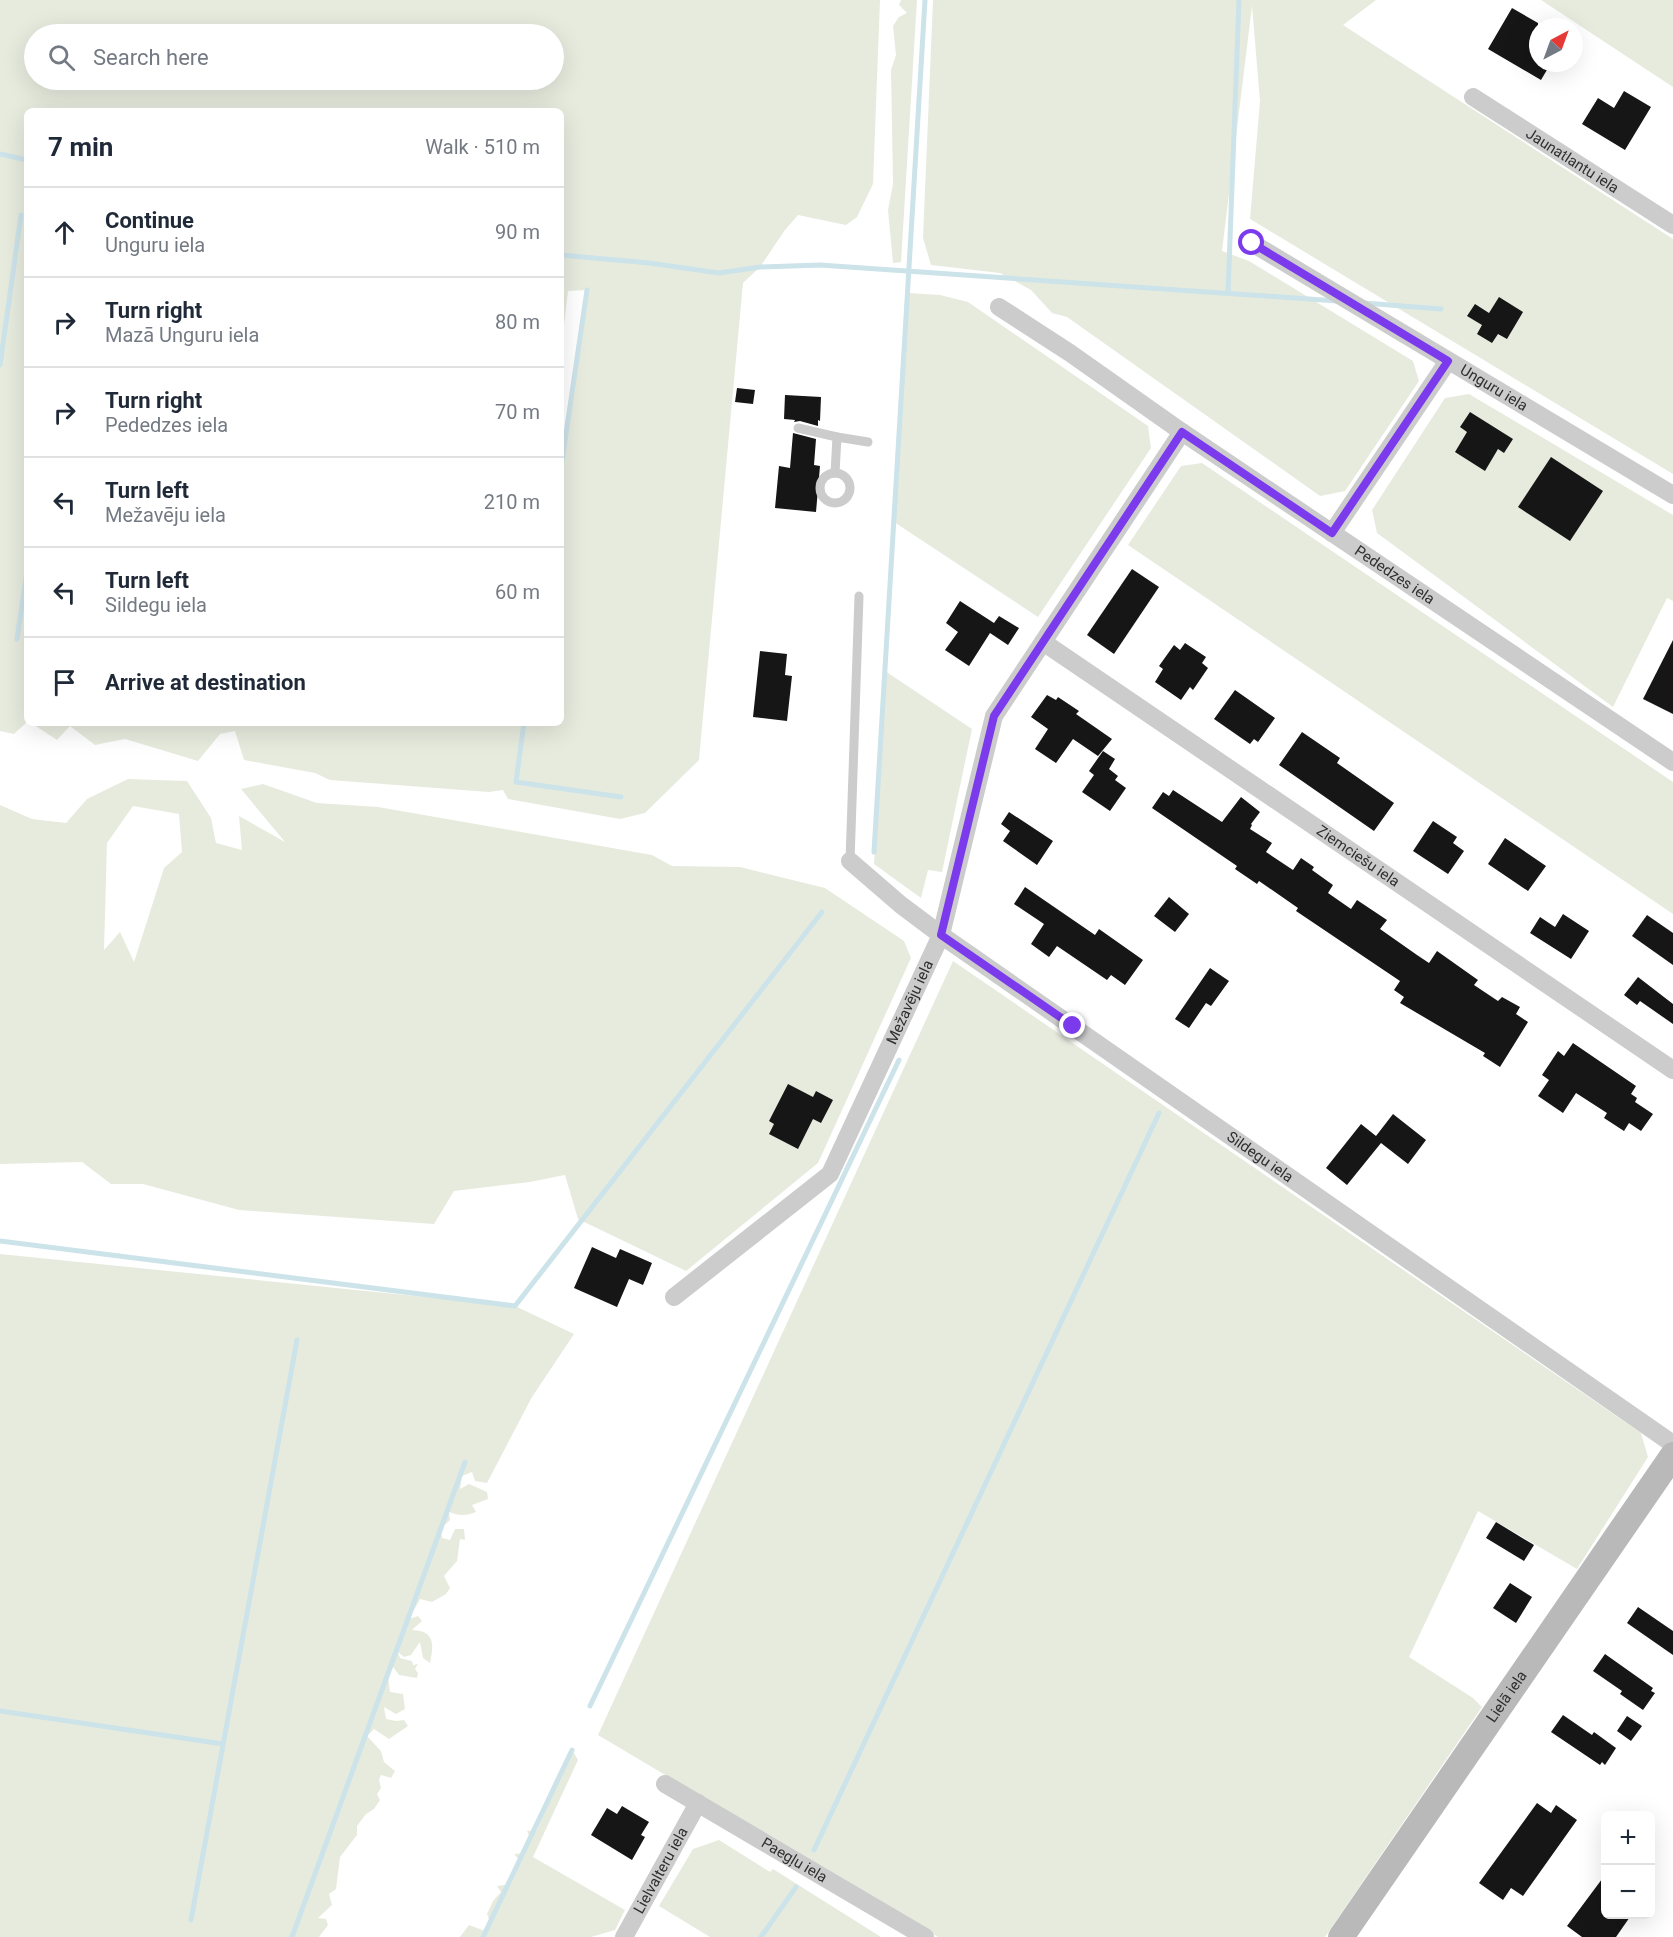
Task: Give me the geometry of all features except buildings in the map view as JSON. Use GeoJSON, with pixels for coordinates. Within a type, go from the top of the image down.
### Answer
{"type":"FeatureCollection","features":[{"type":"Feature","properties":{"kind":"street","name":"Jaunatlantu iela"},"geometry":{"type":"LineString","coordinates":[[1473,97],[1673,225]]}},
{"type":"Feature","properties":{"kind":"street","name":"Unguru iela"},"geometry":{"type":"LineString","coordinates":[[1252,243],[1673,495]]}},
{"type":"Feature","properties":{"kind":"street","name":"Pededzes iela"},"geometry":{"type":"LineString","coordinates":[[999,307],[1673,762]]}},
{"type":"Feature","properties":{"kind":"street"},"geometry":{"type":"LineString","coordinates":[[1332,533],[1448,361]]}},
{"type":"Feature","properties":{"kind":"street","name":"Mežavēju iela"},"geometry":{"type":"LineString","coordinates":[[674,1297],[830,1174],[941,935],[994,716],[1182,432]]}},
{"type":"Feature","properties":{"kind":"street","name":"Ziemciešu iela"},"geometry":{"type":"LineString","coordinates":[[1043,642],[1673,1070]]}},
{"type":"Feature","properties":{"kind":"street","name":"Sildegu iela"},"geometry":{"type":"LineString","coordinates":[[850,861],[901,905],[941,935],[1673,1444]]}},
{"type":"Feature","properties":{"kind":"street","name":"Lielā iela"},"geometry":{"type":"LineString","coordinates":[[1341,1937],[1673,1455]]}},
{"type":"Feature","properties":{"kind":"street","name":"Paegļu iela"},"geometry":{"type":"LineString","coordinates":[[665,1784],[925,1937]]}},
{"type":"Feature","properties":{"kind":"street","name":"Lielvalteru iela"},"geometry":{"type":"LineString","coordinates":[[624,1937],[698,1803]]}},
{"type":"Feature","properties":{"kind":"lane"},"geometry":{"type":"LineString","coordinates":[[798,428],[868,442]]}},
{"type":"Feature","properties":{"kind":"lane"},"geometry":{"type":"LineString","coordinates":[[835,473],[837,437]]}},
{"type":"Feature","properties":{"kind":"lane"},"geometry":{"type":"LineString","coordinates":[[850,861],[859,596]]}},
{"type":"Feature","properties":{"kind":"shaded area"},"geometry":{"type":"Polygon","coordinates":[[[0,0],[880,0],[873,184],[857,217],[846,225],[798,215],[760,267],[743,283],[699,760],[645,813],[620,819],[508,799],[503,790],[489,792],[330,780],[315,773],[244,760],[235,731],[220,734],[198,761],[125,739],[95,745],[70,726],[564,726],[564,447],[587,290],[568,291],[564,325],[564,108],[24,108],[24,725],[14,734],[0,731],[0,0]]]}},
{"type":"Feature","properties":{"kind":"shaded area"},"geometry":{"type":"Polygon","coordinates":[[[901,0],[917,0],[901,262],[893,263],[888,210],[893,184],[891,70],[896,55],[893,26],[899,17],[907,13],[899,5],[901,0]]]}},
{"type":"Feature","properties":{"kind":"shaded area"},"geometry":{"type":"Polygon","coordinates":[[[933,0],[1376,0],[1343,25],[1673,239],[1673,474],[1250,219],[1260,101],[1252,6],[1222,251],[1249,261],[1413,361],[1419,381],[1345,491],[1320,496],[1067,317],[1052,313],[1031,290],[1000,273],[931,265],[923,238],[933,0]]]}},
{"type":"Feature","properties":{"kind":"shaded area"},"geometry":{"type":"Polygon","coordinates":[[[1541,0],[1673,0],[1673,87],[1583,28],[1583,18],[1568,18],[1541,0]]]}},
{"type":"Feature","properties":{"kind":"shaded area"},"geometry":{"type":"Polygon","coordinates":[[[908,293],[940,295],[968,302],[1148,426],[1151,448],[1038,617],[894,522],[908,293]]]}},
{"type":"Feature","properties":{"kind":"shaded area"},"geometry":{"type":"Polygon","coordinates":[[[1469,394],[1673,515],[1673,601],[1667,598],[1613,707],[1377,533],[1372,510],[1445,398],[1469,394]]]}},
{"type":"Feature","properties":{"kind":"shaded area"},"geometry":{"type":"Polygon","coordinates":[[[1202,463],[1673,782],[1673,914],[1128,545],[1181,466],[1202,463]]]}},
{"type":"Feature","properties":{"kind":"shaded area"},"geometry":{"type":"Polygon","coordinates":[[[885,671],[972,729],[942,872],[928,870],[921,898],[874,864],[885,671]]]}},
{"type":"Feature","properties":{"kind":"shaded area"},"geometry":{"type":"Polygon","coordinates":[[[36,726],[70,726],[57,740],[36,726]]]}},
{"type":"Feature","properties":{"kind":"shaded area"},"geometry":{"type":"Polygon","coordinates":[[[128,779],[187,781],[211,818],[216,843],[242,850],[239,816],[285,842],[241,789],[263,784],[317,803],[378,807],[652,855],[672,866],[740,867],[825,888],[904,941],[911,958],[818,1163],[686,1271],[578,1219],[565,1175],[530,1182],[454,1191],[434,1224],[239,1210],[143,1184],[111,1184],[82,1162],[0,1164],[0,805],[32,819],[66,823],[87,799],[128,779]],[[133,806],[107,843],[104,950],[120,932],[134,962],[164,868],[182,852],[179,814],[133,806]]]}},
{"type":"Feature","properties":{"kind":"shaded area"},"geometry":{"type":"Polygon","coordinates":[[[953,961],[1641,1433],[1648,1457],[1577,1569],[1478,1511],[1409,1657],[1473,1698],[1482,1707],[1325,1937],[938,1937],[598,1735],[953,961]]]}},
{"type":"Feature","properties":{"kind":"shaded area"},"geometry":{"type":"Polygon","coordinates":[[[0,1254],[515,1306],[574,1334],[532,1397],[487,1483],[475,1481],[472,1472],[462,1476],[460,1489],[469,1484],[487,1492],[488,1499],[472,1505],[476,1512],[462,1515],[449,1512],[450,1520],[440,1525],[442,1538],[450,1540],[455,1529],[464,1529],[465,1540],[460,1539],[457,1561],[444,1576],[450,1588],[446,1594],[432,1602],[420,1599],[409,1619],[418,1616],[422,1621],[412,1630],[429,1636],[432,1644],[430,1663],[423,1658],[420,1642],[411,1655],[404,1657],[398,1652],[400,1658],[412,1661],[413,1665],[418,1664],[415,1669],[418,1673],[417,1678],[399,1675],[393,1667],[388,1676],[390,1692],[403,1694],[405,1709],[396,1714],[384,1707],[386,1719],[404,1720],[408,1726],[389,1739],[374,1729],[367,1736],[381,1751],[384,1762],[395,1771],[391,1778],[381,1775],[379,1780],[381,1788],[377,1794],[380,1800],[357,1826],[357,1835],[340,1857],[336,1889],[329,1894],[332,1905],[318,1918],[326,1919],[328,1925],[319,1937],[0,1937],[0,1254]]]}},
{"type":"Feature","properties":{"kind":"shaded area"},"geometry":{"type":"Polygon","coordinates":[[[572,1750],[578,1760],[533,1857],[625,1910],[615,1930],[591,1937],[460,1937],[469,1925],[485,1931],[489,1919],[487,1914],[493,1901],[501,1892],[497,1886],[511,1884],[521,1862],[514,1854],[525,1853],[531,1840],[527,1831],[537,1830],[572,1750]]]}},
{"type":"Feature","properties":{"kind":"shaded area"},"geometry":{"type":"Polygon","coordinates":[[[719,1840],[770,1872],[773,1869],[881,1937],[710,1937],[659,1906],[693,1849],[719,1840]]]}},
{"type":"Feature","properties":{"kind":"waterway"},"geometry":{"type":"LineString","coordinates":[[874,852],[925,0]]}},
{"type":"Feature","properties":{"kind":"waterway"},"geometry":{"type":"LineString","coordinates":[[1228,293],[1239,0]]}},
{"type":"Feature","properties":{"kind":"waterway"},"geometry":{"type":"LineString","coordinates":[[0,154],[24,159]]}},
{"type":"Feature","properties":{"kind":"waterway"},"geometry":{"type":"LineString","coordinates":[[0,365],[21,215]]}},
{"type":"Feature","properties":{"kind":"waterway"},"geometry":{"type":"LineString","coordinates":[[564,255],[649,263],[719,273],[760,267],[820,265],[1337,301]]}},
{"type":"Feature","properties":{"kind":"waterway"},"geometry":{"type":"LineString","coordinates":[[564,447],[587,290]]}},
{"type":"Feature","properties":{"kind":"waterway"},"geometry":{"type":"LineString","coordinates":[[1364,303],[1441,309]]}},
{"type":"Feature","properties":{"kind":"waterway"},"geometry":{"type":"LineString","coordinates":[[17,639],[24,591]]}},
{"type":"Feature","properties":{"kind":"waterway"},"geometry":{"type":"LineString","coordinates":[[524,726],[516,782],[621,797]]}},
{"type":"Feature","properties":{"kind":"waterway"},"geometry":{"type":"LineString","coordinates":[[0,1241],[515,1306],[822,912]]}},
{"type":"Feature","properties":{"kind":"waterway"},"geometry":{"type":"LineString","coordinates":[[590,1706],[899,1060]]}},
{"type":"Feature","properties":{"kind":"waterway"},"geometry":{"type":"LineString","coordinates":[[814,1850],[1159,1113]]}},
{"type":"Feature","properties":{"kind":"waterway"},"geometry":{"type":"LineString","coordinates":[[191,1920],[297,1340]]}},
{"type":"Feature","properties":{"kind":"waterway"},"geometry":{"type":"LineString","coordinates":[[292,1937],[465,1462]]}},
{"type":"Feature","properties":{"kind":"waterway"},"geometry":{"type":"LineString","coordinates":[[0,1711],[223,1744]]}},
{"type":"Feature","properties":{"kind":"waterway"},"geometry":{"type":"LineString","coordinates":[[483,1937],[572,1750]]}},
{"type":"Feature","properties":{"kind":"waterway"},"geometry":{"type":"LineString","coordinates":[[761,1937],[796,1887]]}},
{"type":"Feature","properties":{"kind":"route"},"geometry":{"type":"LineString","coordinates":[[1073,1026],[941,935],[994,716],[1182,432],[1332,533],[1448,361],[1252,243]]}}]}
